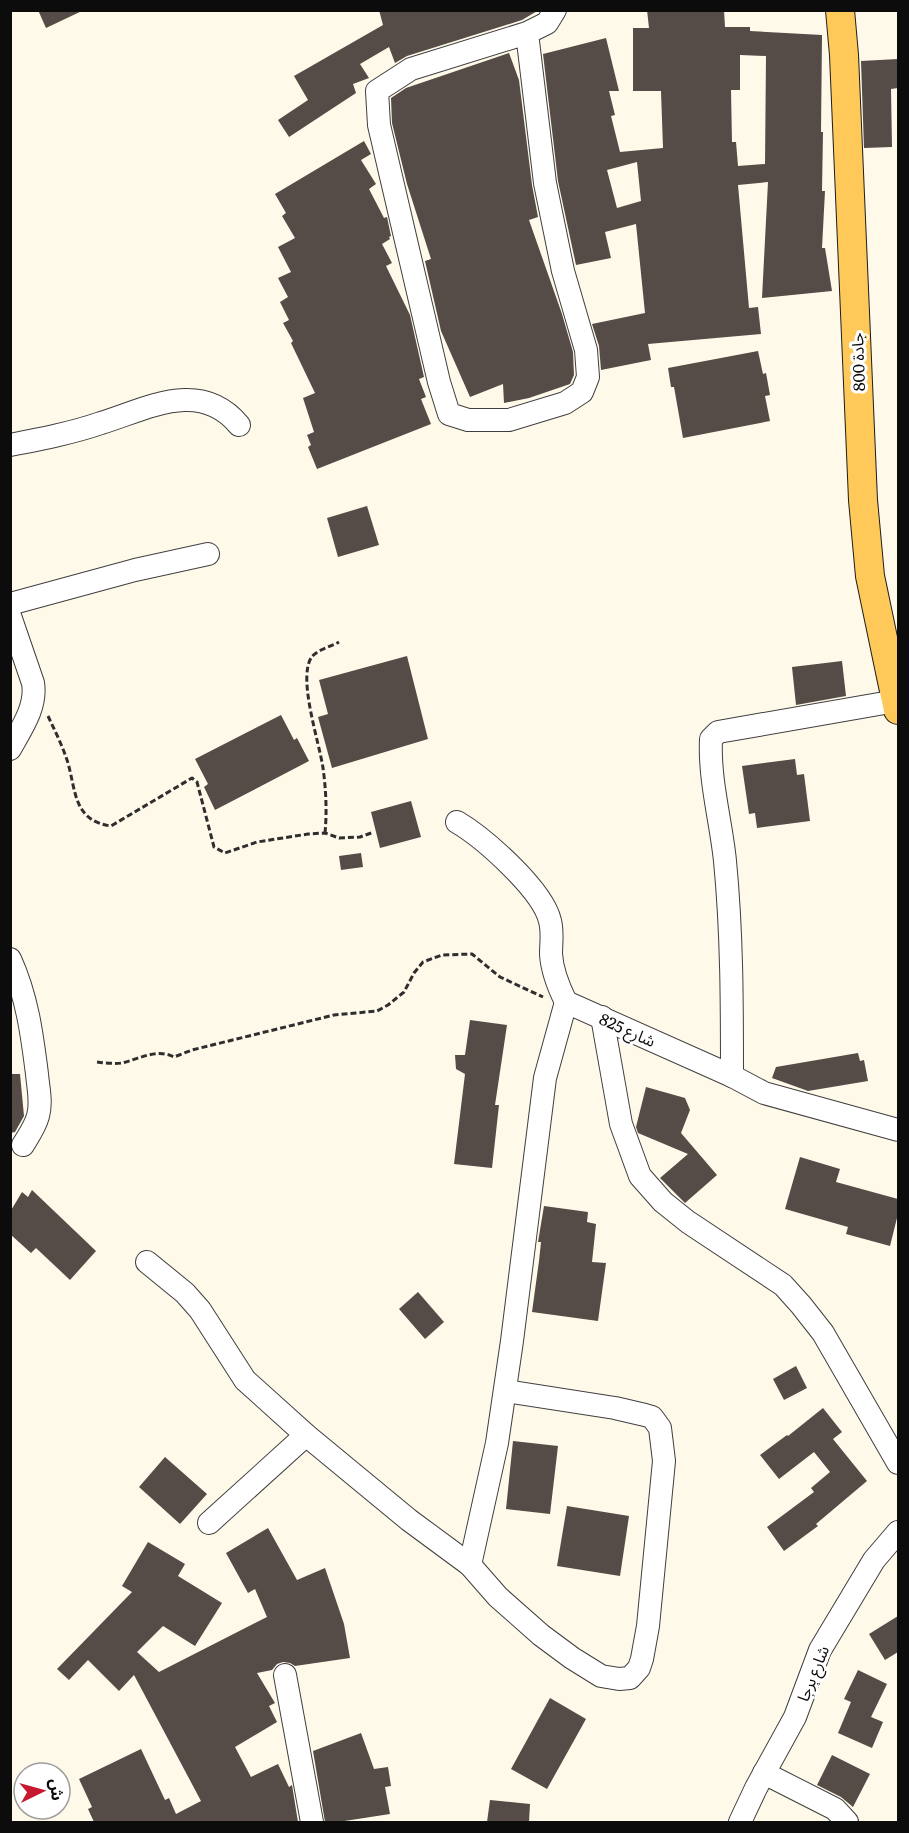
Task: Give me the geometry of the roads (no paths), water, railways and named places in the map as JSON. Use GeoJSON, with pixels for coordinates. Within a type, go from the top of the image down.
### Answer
{"type":"FeatureCollection","features":[{"type":"Feature","properties":{"kind":"main road","name":"جادة 800"},"geometry":{"type":"LineString","coordinates":[[840,10],[863,500],[870,576],[897,705]]}},
{"type":"Feature","properties":{"kind":"street"},"geometry":{"type":"LineString","coordinates":[[527,33],[545,183],[563,271],[586,350],[588,377],[582,392],[565,403],[509,420],[468,420],[449,414],[439,382],[379,125],[377,91],[411,69],[527,33],[547,23],[555,10]]}},
{"type":"Feature","properties":{"kind":"street"},"geometry":{"type":"LineString","coordinates":[[10,445],[72,432],[172,400],[186,399],[209,403],[231,416],[239,425]]}},
{"type":"Feature","properties":{"kind":"street"},"geometry":{"type":"LineString","coordinates":[[10,604],[135,570],[208,554]]}},
{"type":"Feature","properties":{"kind":"street"},"geometry":{"type":"LineString","coordinates":[[10,616],[33,683],[34,699],[10,749]]}},
{"type":"Feature","properties":{"kind":"street"},"geometry":{"type":"LineString","coordinates":[[732,1076],[732,969],[725,861],[713,785],[711,739],[714,735],[724,731],[897,705]]}},
{"type":"Feature","properties":{"kind":"street"},"geometry":{"type":"LineString","coordinates":[[457,822],[481,839],[509,865],[532,890],[544,908],[551,925],[551,954],[556,981],[566,1002],[545,1078],[497,1443],[470,1565]]}},
{"type":"Feature","properties":{"kind":"street"},"geometry":{"type":"LineString","coordinates":[[10,959],[23,992],[30,1020],[40,1101],[33,1129],[23,1144]]}},
{"type":"Feature","properties":{"kind":"street","name":"شارع 825"},"geometry":{"type":"LineString","coordinates":[[566,1002],[732,1076],[764,1094],[898,1130]]}},
{"type":"Feature","properties":{"kind":"street"},"geometry":{"type":"LineString","coordinates":[[602,1017],[621,1124],[640,1176],[663,1202],[688,1222],[789,1291],[823,1334],[898,1463]]}},
{"type":"Feature","properties":{"kind":"street"},"geometry":{"type":"LineString","coordinates":[[147,1262],[185,1293],[200,1310],[245,1380],[306,1435],[409,1520],[470,1565],[498,1598],[519,1617],[601,1676],[627,1679],[639,1668],[648,1626],[662,1497],[664,1461],[660,1428],[652,1417],[645,1415],[615,1408],[505,1391]]}},
{"type":"Feature","properties":{"kind":"street"},"geometry":{"type":"LineString","coordinates":[[209,1523],[306,1435]]}},
{"type":"Feature","properties":{"kind":"street","name":"شارع برجا"},"geometry":{"type":"LineString","coordinates":[[740,1822],[795,1717],[820,1650],[874,1560],[898,1532]]}},
{"type":"Feature","properties":{"kind":"street"},"geometry":{"type":"LineString","coordinates":[[285,1676],[312,1822]]}},
{"type":"Feature","properties":{"kind":"street"},"geometry":{"type":"LineString","coordinates":[[764,1773],[835,1809],[847,1822]]}}]}
